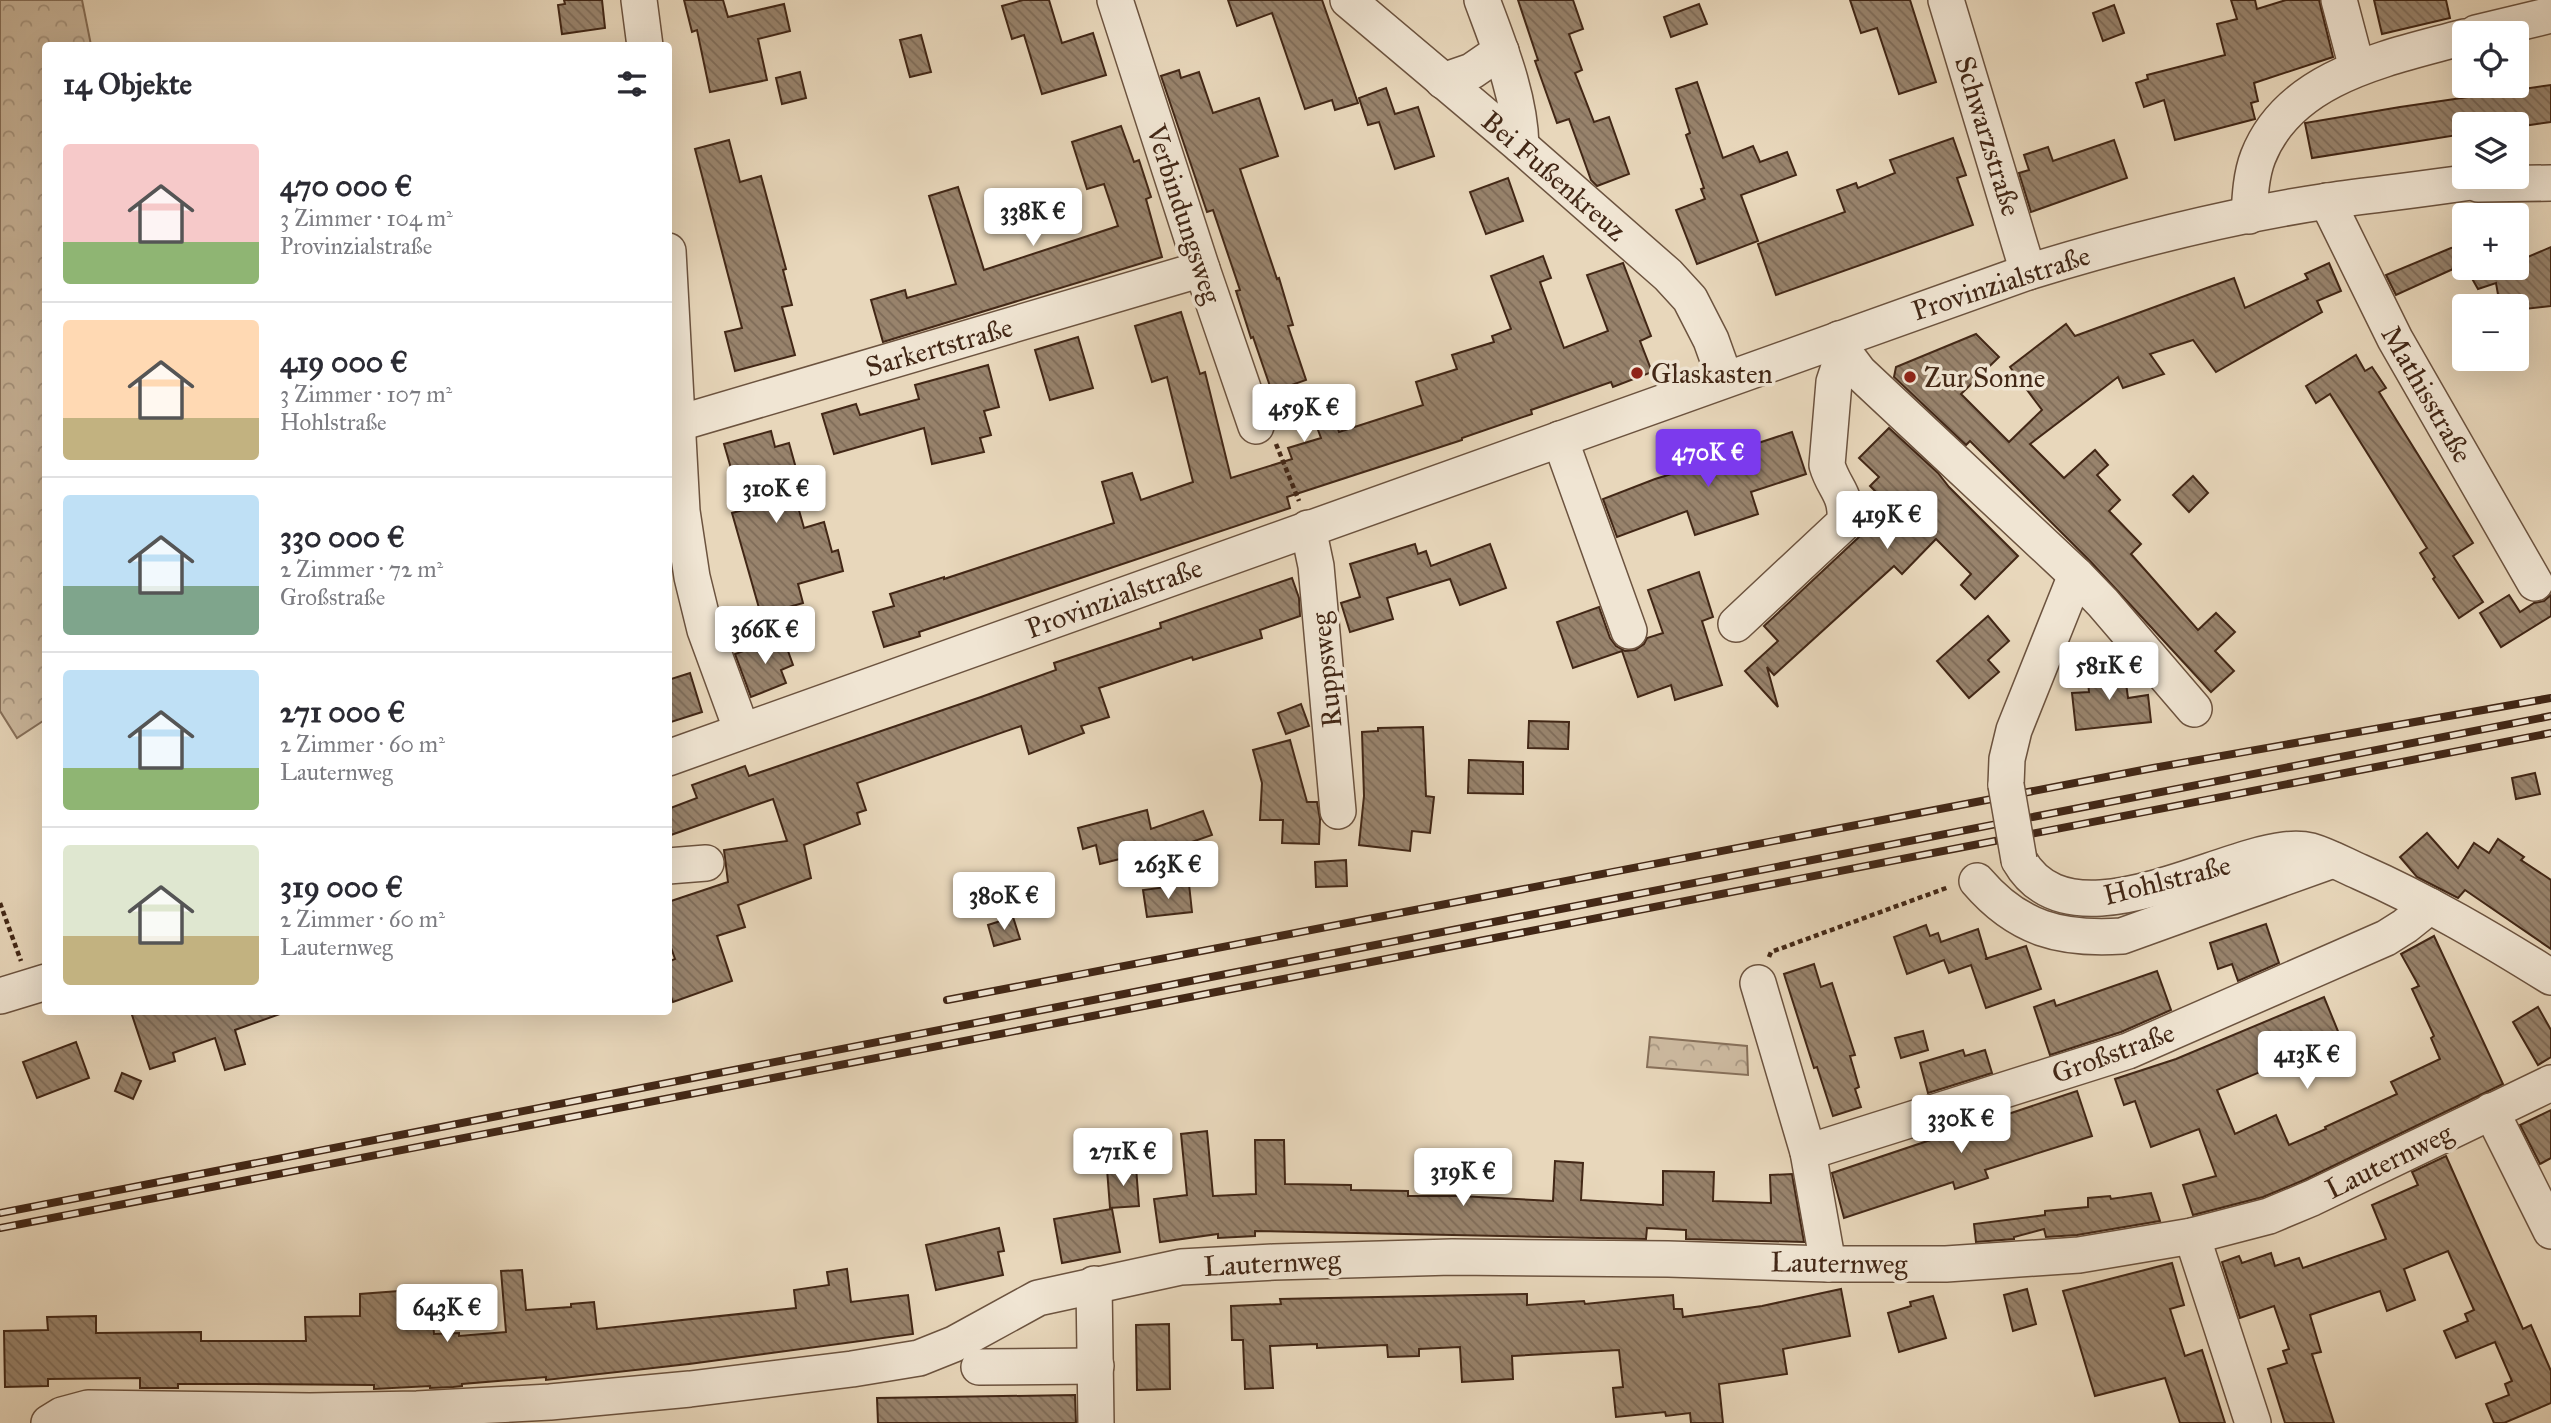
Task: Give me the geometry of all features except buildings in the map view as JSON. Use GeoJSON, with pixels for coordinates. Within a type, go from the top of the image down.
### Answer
{"type":"FeatureCollection","features":[{"type":"Feature","properties":{"kind":"street"},"geometry":{"type":"LineString","coordinates":[[639,0],[644,42]]}},
{"type":"Feature","properties":{"kind":"street","name":"Verbindungsweg"},"geometry":{"type":"LineString","coordinates":[[1115,0],[1256,426]]}},
{"type":"Feature","properties":{"kind":"street","name":"Bei Fußenkreuz"},"geometry":{"type":"LineString","coordinates":[[1348,0],[1668,275],[1690,299],[1711,340],[1725,379]]}},
{"type":"Feature","properties":{"kind":"street"},"geometry":{"type":"LineString","coordinates":[[1482,0],[1501,51],[1520,123],[1521,146]]}},
{"type":"Feature","properties":{"kind":"street","name":"Schwarzstraße"},"geometry":{"type":"LineString","coordinates":[[1946,0],[2028,272]]}},
{"type":"Feature","properties":{"kind":"street"},"geometry":{"type":"LineString","coordinates":[[2339,0],[2357,68]]}},
{"type":"Feature","properties":{"kind":"street"},"geometry":{"type":"LineString","coordinates":[[2506,21],[2551,15]]}},
{"type":"Feature","properties":{"kind":"street"},"geometry":{"type":"LineString","coordinates":[[2249,216],[2256,159],[2267,137],[2286,113],[2320,85],[2357,68],[2452,34]]}},
{"type":"Feature","properties":{"kind":"street"},"geometry":{"type":"LineString","coordinates":[[1443,81],[1472,71],[1501,51]]}},
{"type":"Feature","properties":{"kind":"street"},"geometry":{"type":"LineString","coordinates":[[2529,172],[2551,168]]}},
{"type":"Feature","properties":{"kind":"street","name":"Provinzialstraße"},"geometry":{"type":"LineString","coordinates":[[2529,183],[2551,183]]}},
{"type":"Feature","properties":{"kind":"street","name":"Provinzialstraße"},"geometry":{"type":"LineString","coordinates":[[672,757],[1725,379],[1841,345],[2028,272],[2156,235],[2249,216],[2327,201],[2452,186]]}},
{"type":"Feature","properties":{"kind":"street","name":"Mathisstraße"},"geometry":{"type":"LineString","coordinates":[[2327,201],[2395,339],[2535,583]]}},
{"type":"Feature","properties":{"kind":"street","name":"Sarkertstraße"},"geometry":{"type":"LineString","coordinates":[[676,424],[1202,269]]}},
{"type":"Feature","properties":{"kind":"street"},"geometry":{"type":"LineString","coordinates":[[672,338],[682,511],[692,577],[705,630],[742,731]]}},
{"type":"Feature","properties":{"kind":"street"},"geometry":{"type":"LineString","coordinates":[[1841,345],[1859,372],[2076,575],[2194,709]]}},
{"type":"Feature","properties":{"kind":"street"},"geometry":{"type":"LineString","coordinates":[[1736,624],[1845,522],[1844,496],[1827,465],[1834,382],[1841,345]]}},
{"type":"Feature","properties":{"kind":"street"},"geometry":{"type":"LineString","coordinates":[[1560,439],[1629,631]]}},
{"type":"Feature","properties":{"kind":"street","name":"Ruppsweg"},"geometry":{"type":"LineString","coordinates":[[1308,528],[1316,566],[1338,811]]}},
{"type":"Feature","properties":{"kind":"street","name":"Hohlstraße"},"geometry":{"type":"LineString","coordinates":[[2076,575],[2014,730],[2007,759],[2006,785],[2019,860],[2036,884],[2066,897],[2089,900],[2151,888],[2281,850],[2309,850],[2430,906],[2551,978]]}},
{"type":"Feature","properties":{"kind":"street","name":"Hohlstraße"},"geometry":{"type":"LineString","coordinates":[[1977,881],[1990,896],[2017,917],[2051,932],[2086,938],[2122,936],[2333,860]]}},
{"type":"Feature","properties":{"kind":"street"},"geometry":{"type":"LineString","coordinates":[[672,866],[706,863]]}},
{"type":"Feature","properties":{"kind":"street","name":"Großstraße"},"geometry":{"type":"LineString","coordinates":[[1808,1152],[2128,1051],[2386,938],[2430,906]]}},
{"type":"Feature","properties":{"kind":"street"},"geometry":{"type":"LineString","coordinates":[[1758,983],[1808,1152],[1828,1264]]}},
{"type":"Feature","properties":{"kind":"street","name":"Lauternweg"},"geometry":{"type":"LineString","coordinates":[[49,1423],[62,1415],[88,1408],[310,1411],[550,1402],[690,1389],[852,1369],[919,1358],[954,1344],[1038,1298],[1094,1284],[1181,1268],[1452,1257],[1946,1264],[2079,1255],[2192,1236],[2269,1216],[2551,1083]]}},
{"type":"Feature","properties":{"kind":"street"},"geometry":{"type":"LineString","coordinates":[[2491,1111],[2551,1231]]}},
{"type":"Feature","properties":{"kind":"street"},"geometry":{"type":"LineString","coordinates":[[2192,1236],[2253,1423]]}},
{"type":"Feature","properties":{"kind":"street"},"geometry":{"type":"LineString","coordinates":[[1094,1284],[1096,1423]]}},
{"type":"Feature","properties":{"kind":"street"},"geometry":{"type":"LineString","coordinates":[[979,1367],[1096,1366]]}},
{"type":"Feature","properties":{"kind":"path"},"geometry":{"type":"LineString","coordinates":[[1256,426],[1275,444],[1308,528]]}},
{"type":"Feature","properties":{"kind":"path"},"geometry":{"type":"LineString","coordinates":[[1758,983],[1771,952],[1884,913],[1948,887],[1977,881]]}},
{"type":"Feature","properties":{"kind":"path"},"geometry":{"type":"LineString","coordinates":[[0,903],[16,989]]}},
{"type":"Feature","properties":{"kind":"green space"},"geometry":{"type":"Polygon","coordinates":[[[0,0],[82,0],[90,42],[42,42],[42,722],[17,738],[0,711],[0,0]]]}},
{"type":"Feature","properties":{"kind":"green space"},"geometry":{"type":"Polygon","coordinates":[[[1650,1037],[1747,1046],[1748,1075],[1647,1067],[1650,1037]]]}},
{"type":"Feature","properties":{"kind":"railway"},"geometry":{"type":"LineString","coordinates":[[947,1000],[2153,768],[2551,698]]}},
{"type":"Feature","properties":{"kind":"railway"},"geometry":{"type":"LineString","coordinates":[[0,1213],[2551,716]]}},
{"type":"Feature","properties":{"kind":"railway"},"geometry":{"type":"LineString","coordinates":[[0,1228],[2551,733]]}},
{"type":"Feature","properties":{"kind":"place","name":"Glaskasten"},"geometry":{"type":"Point","coordinates":[1637,373]}},
{"type":"Feature","properties":{"kind":"place","name":"Zur Sonne"},"geometry":{"type":"Point","coordinates":[1910,377]}}]}
